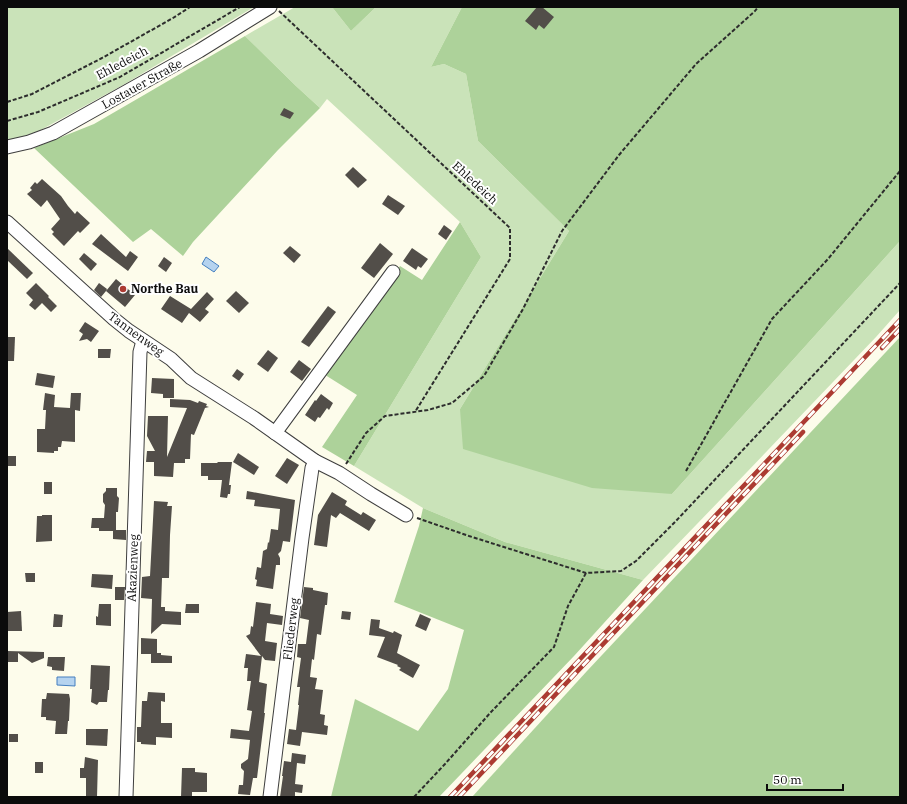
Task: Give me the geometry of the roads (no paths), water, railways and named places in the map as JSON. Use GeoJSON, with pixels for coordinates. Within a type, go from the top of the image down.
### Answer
{"type":"FeatureCollection","features":[{"type":"Feature","properties":{"kind":"street","name":"Lostauer Straße"},"geometry":{"type":"LineString","coordinates":[[7,147],[29,142],[53,133],[200,51],[270,7]]}},
{"type":"Feature","properties":{"kind":"street","name":"Tannenweg"},"geometry":{"type":"LineString","coordinates":[[7,222],[114,319],[171,359],[191,378],[254,418],[315,461],[340,473],[406,515]]}},
{"type":"Feature","properties":{"kind":"street"},"geometry":{"type":"LineString","coordinates":[[275,433],[393,272]]}},
{"type":"Feature","properties":{"kind":"street","name":"Akazienweg"},"geometry":{"type":"LineString","coordinates":[[126,797],[139,359],[143,340]]}},
{"type":"Feature","properties":{"kind":"street","name":"Fliederweg"},"geometry":{"type":"LineString","coordinates":[[270,797],[302,538],[312,468],[315,461]]}},
{"type":"Feature","properties":{"kind":"water"},"geometry":{"type":"Polygon","coordinates":[[[206,257],[219,266],[214,272],[202,264],[206,257]]]}},
{"type":"Feature","properties":{"kind":"water"},"geometry":{"type":"Polygon","coordinates":[[[57,677],[75,677],[75,686],[57,685],[57,677]]]}},
{"type":"Feature","properties":{"kind":"railway"},"geometry":{"type":"LineString","coordinates":[[450,797],[900,320]]}},
{"type":"Feature","properties":{"kind":"railway"},"geometry":{"type":"LineString","coordinates":[[882,348],[900,329]]}},
{"type":"Feature","properties":{"kind":"railway"},"geometry":{"type":"LineString","coordinates":[[459,797],[803,432]]}},
{"type":"Feature","properties":{"kind":"place","name":"Northe Bau"},"geometry":{"type":"Point","coordinates":[123,289]}}]}
